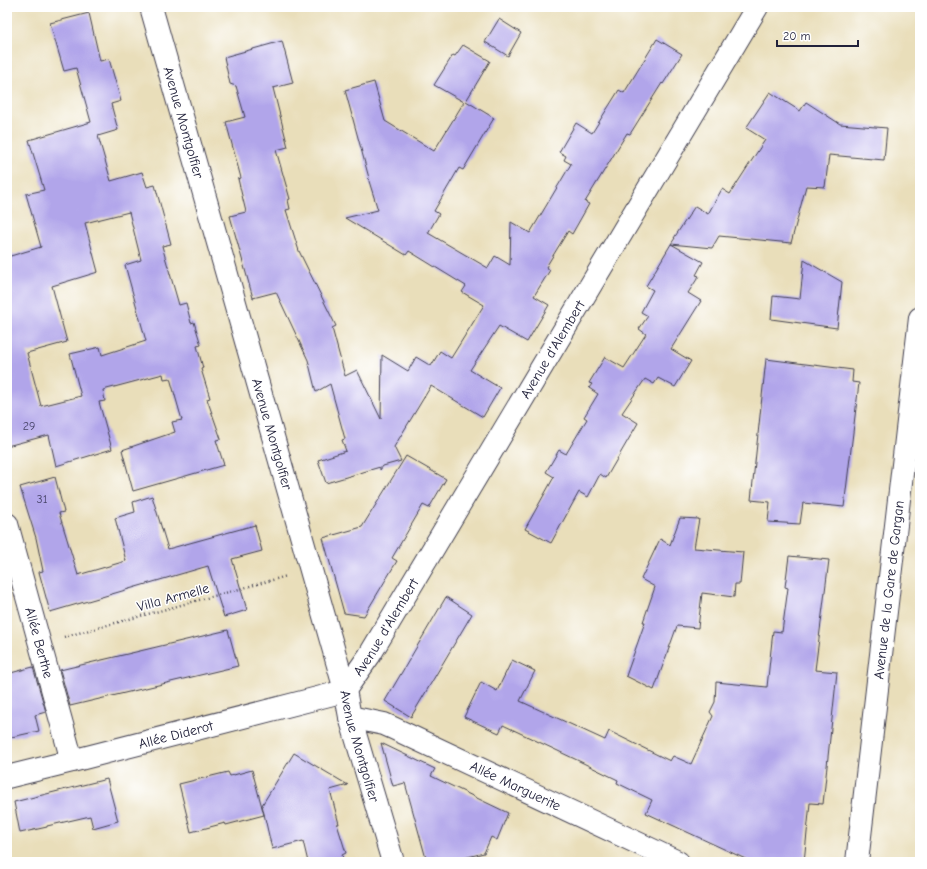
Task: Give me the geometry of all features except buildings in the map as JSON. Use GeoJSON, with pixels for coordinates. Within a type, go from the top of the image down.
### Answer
{"type":"FeatureCollection","features":[{"type":"Feature","properties":{"kind":"street","name":"Avenue Montgolfier"},"geometry":{"type":"LineString","coordinates":[[151,7],[345,690],[350,717],[393,862]]}},
{"type":"Feature","properties":{"kind":"street","name":"Avenue d'Alembert"},"geometry":{"type":"LineString","coordinates":[[345,690],[376,644],[756,7]]}},
{"type":"Feature","properties":{"kind":"street","name":"Avenue de la Gare de Gargan"},"geometry":{"type":"LineString","coordinates":[[857,862],[920,318]]}},
{"type":"Feature","properties":{"kind":"street","name":"Allée Berthe"},"geometry":{"type":"LineString","coordinates":[[7,524],[72,761]]}},
{"type":"Feature","properties":{"kind":"street","name":"Allée Diderot"},"geometry":{"type":"LineString","coordinates":[[7,777],[345,690]]}},
{"type":"Feature","properties":{"kind":"street","name":"Allée Marguerite"},"geometry":{"type":"LineString","coordinates":[[350,717],[384,724],[678,862]]}},
{"type":"Feature","properties":{"kind":"path","name":"Villa Armelle"},"geometry":{"type":"LineString","coordinates":[[40,644],[310,569]]}}]}
